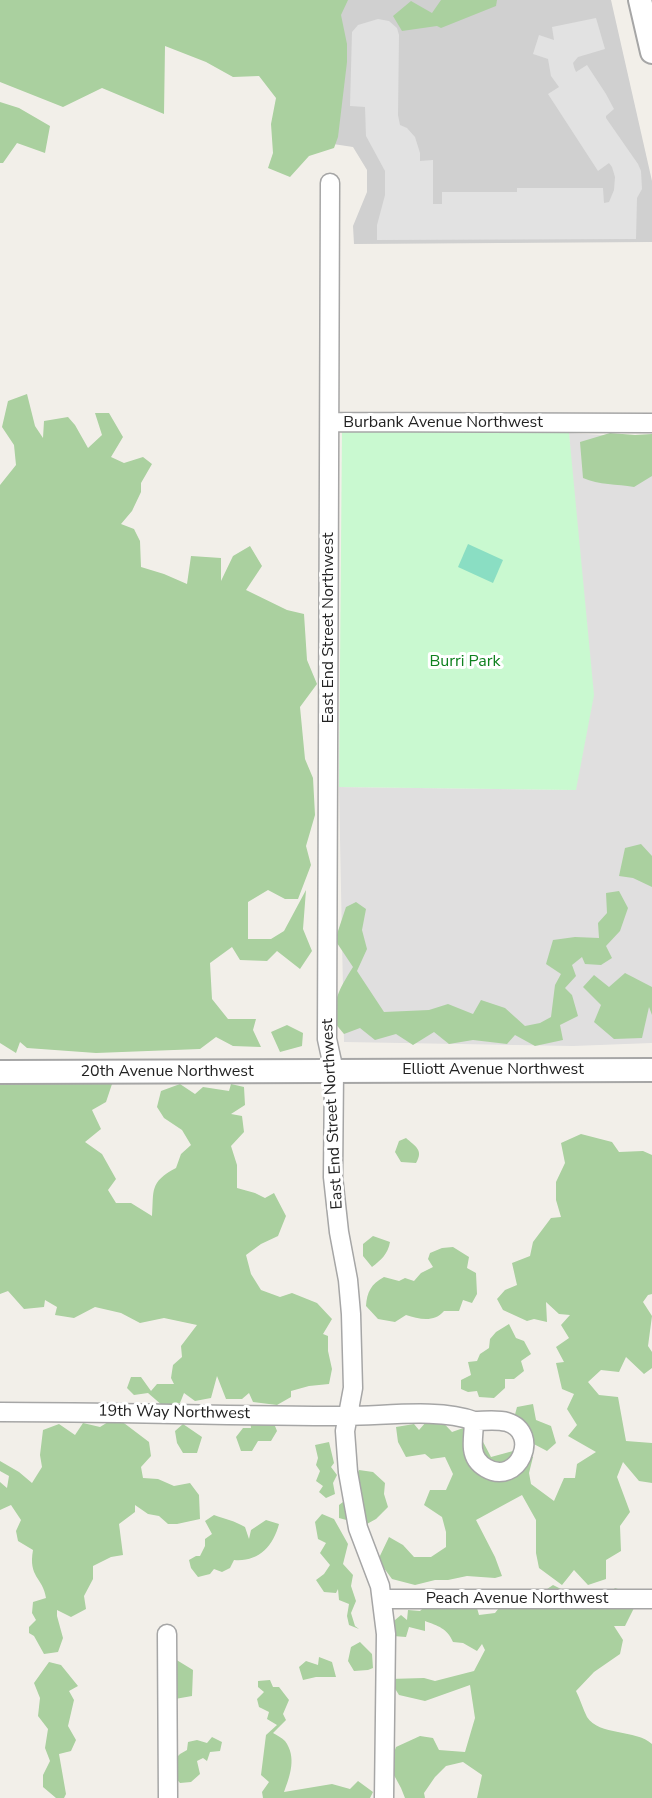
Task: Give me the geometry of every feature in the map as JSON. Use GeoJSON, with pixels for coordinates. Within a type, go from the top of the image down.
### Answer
{"type":"FeatureCollection","features":[{"type":"Feature","properties":{"kind":"street"},"geometry":{"type":"LineString","coordinates":[[640,0],[652,52]]}},
{"type":"Feature","properties":{"kind":"street","name":"Burbank Avenue Northwest"},"geometry":{"type":"LineString","coordinates":[[330,183],[330,422],[652,423]]}},
{"type":"Feature","properties":{"kind":"street","name":"East End Street Northwest"},"geometry":{"type":"LineString","coordinates":[[330,422],[327,1039],[334,1071],[333,1177],[351,1314],[353,1388],[345,1431],[348,1472],[358,1528],[380,1586],[386,1634],[384,1798]]}},
{"type":"Feature","properties":{"kind":"street","name":"Elliott Avenue Northwest"},"geometry":{"type":"LineString","coordinates":[[334,1071],[652,1070]]}},
{"type":"Feature","properties":{"kind":"street","name":"20th Avenue Northwest"},"geometry":{"type":"LineString","coordinates":[[0,1072],[334,1071]]}},
{"type":"Feature","properties":{"kind":"street","name":"19th Way Northwest"},"geometry":{"type":"LineString","coordinates":[[0,1412],[348,1416],[446,1414],[474,1421]]}},
{"type":"Feature","properties":{"kind":"street","name":"Peach Avenue Northwest"},"geometry":{"type":"LineString","coordinates":[[382,1599],[652,1599]]}},
{"type":"Feature","properties":{"kind":"street"},"geometry":{"type":"LineString","coordinates":[[167,1634],[168,1798]]}},
{"type":"Feature","properties":{"kind":"shaded area"},"geometry":{"type":"Polygon","coordinates":[[[325,0],[611,0],[652,181],[652,242],[354,244],[353,226],[367,192],[367,170],[353,147],[320,142],[325,0]]]}},
{"type":"Feature","properties":{"kind":"shaded area"},"geometry":{"type":"Polygon","coordinates":[[[596,18],[605,49],[578,57],[573,63],[576,72],[587,65],[606,94],[614,109],[606,118],[641,171],[642,189],[637,198],[636,239],[377,240],[377,225],[385,195],[385,171],[366,136],[365,107],[350,106],[352,32],[358,25],[378,19],[389,21],[397,28],[400,125],[407,128],[415,137],[420,161],[433,160],[433,204],[442,204],[442,192],[517,192],[517,188],[603,188],[604,203],[609,202],[614,190],[615,177],[612,167],[609,163],[598,171],[548,94],[559,87],[551,76],[548,59],[533,54],[539,35],[554,40],[552,27],[596,18]]]}},
{"type":"Feature","properties":{"kind":"shaded area"},"geometry":{"type":"Polygon","coordinates":[[[569,433],[652,438],[652,1043],[573,1046],[344,1042],[339,787],[576,790],[573,529],[569,433]]]}},
{"type":"Feature","properties":{"kind":"green space"},"geometry":{"type":"Polygon","coordinates":[[[0,0],[348,0],[341,15],[347,44],[347,62],[338,137],[334,148],[309,156],[290,177],[268,168],[273,153],[271,124],[276,98],[259,76],[233,77],[206,62],[165,46],[164,114],[102,88],[63,107],[0,82],[0,0]]]}},
{"type":"Feature","properties":{"kind":"green space"},"geometry":{"type":"Polygon","coordinates":[[[441,0],[497,0],[496,6],[441,28],[437,26],[402,31],[393,16],[411,1],[432,13],[441,0]]]}},
{"type":"Feature","properties":{"kind":"green space"},"geometry":{"type":"Polygon","coordinates":[[[0,102],[19,108],[50,126],[45,153],[17,143],[3,163],[0,163],[0,102]]]}},
{"type":"Feature","properties":{"kind":"green space"},"geometry":{"type":"Polygon","coordinates":[[[27,394],[35,426],[43,438],[44,421],[68,417],[88,448],[102,435],[95,413],[109,413],[123,437],[111,457],[124,463],[143,457],[152,464],[141,483],[141,492],[132,511],[121,524],[134,529],[140,541],[141,567],[187,584],[191,556],[221,558],[221,581],[233,556],[250,546],[262,566],[246,590],[287,610],[304,614],[307,660],[317,684],[300,707],[305,759],[313,778],[315,815],[306,846],[311,865],[298,899],[285,899],[268,890],[248,902],[248,939],[271,939],[284,931],[306,890],[303,929],[312,951],[300,969],[277,951],[267,961],[240,960],[232,947],[210,963],[212,999],[228,1019],[256,1019],[253,1030],[261,1047],[233,1046],[216,1037],[200,1049],[96,1053],[27,1048],[20,1042],[16,1053],[0,1043],[0,485],[16,465],[14,445],[2,427],[8,401],[27,394]]]}},
{"type":"Feature","properties":{"kind":"green space","name":"Burri Park"},"geometry":{"type":"Polygon","coordinates":[[[342,428],[569,433],[594,695],[576,790],[339,787],[342,428]]]}},
{"type":"Feature","properties":{"kind":"green space"},"geometry":{"type":"Polygon","coordinates":[[[610,433],[652,434],[652,476],[634,487],[583,478],[580,442],[610,433]]]}},
{"type":"Feature","properties":{"kind":"green space"},"geometry":{"type":"Polygon","coordinates":[[[468,544],[503,560],[493,583],[458,567],[468,544]]]}},
{"type":"Feature","properties":{"kind":"green space"},"geometry":{"type":"Polygon","coordinates":[[[641,844],[652,856],[652,887],[633,878],[619,876],[625,848],[641,844]]]}},
{"type":"Feature","properties":{"kind":"green space"},"geometry":{"type":"Polygon","coordinates":[[[619,891],[628,908],[620,931],[606,946],[612,958],[601,965],[585,964],[582,957],[572,965],[576,976],[565,988],[572,995],[578,1016],[560,1025],[563,1040],[535,1046],[515,1035],[507,1044],[473,1040],[449,1044],[434,1032],[413,1045],[396,1034],[375,1040],[360,1028],[344,1034],[334,1022],[339,993],[353,967],[335,940],[346,907],[356,902],[366,909],[362,930],[367,949],[357,971],[384,1012],[429,1010],[448,1004],[473,1014],[481,1000],[505,1008],[525,1026],[540,1023],[551,1017],[555,985],[561,974],[546,964],[553,940],[575,937],[599,938],[598,923],[607,913],[606,893],[619,891]]]}},
{"type":"Feature","properties":{"kind":"green space"},"geometry":{"type":"Polygon","coordinates":[[[625,973],[652,987],[652,1015],[649,1007],[642,1038],[614,1039],[594,1022],[601,1005],[583,987],[594,975],[609,987],[625,973]]]}},
{"type":"Feature","properties":{"kind":"green space"},"geometry":{"type":"Polygon","coordinates":[[[287,1025],[303,1033],[302,1046],[280,1052],[271,1032],[287,1025]]]}},
{"type":"Feature","properties":{"kind":"green space"},"geometry":{"type":"Polygon","coordinates":[[[91,1065],[112,1084],[106,1102],[92,1110],[101,1129],[85,1142],[102,1154],[116,1179],[108,1190],[116,1203],[131,1203],[152,1216],[153,1194],[157,1183],[176,1168],[181,1154],[191,1145],[182,1130],[164,1118],[157,1107],[161,1091],[180,1084],[195,1094],[203,1087],[229,1091],[231,1084],[244,1087],[245,1105],[231,1114],[242,1116],[244,1132],[231,1146],[237,1165],[237,1188],[265,1198],[274,1193],[286,1216],[278,1236],[261,1244],[246,1255],[251,1274],[261,1290],[280,1297],[292,1293],[317,1303],[332,1319],[323,1334],[328,1336],[328,1351],[332,1369],[329,1384],[291,1391],[291,1397],[277,1405],[253,1402],[249,1393],[242,1399],[226,1399],[217,1376],[211,1398],[195,1401],[184,1393],[180,1403],[163,1406],[148,1393],[134,1395],[127,1388],[131,1377],[141,1377],[151,1391],[157,1384],[174,1384],[171,1378],[173,1365],[182,1357],[181,1346],[197,1325],[164,1318],[140,1323],[121,1313],[95,1307],[74,1318],[55,1315],[57,1307],[45,1300],[44,1307],[24,1309],[8,1291],[0,1294],[0,1080],[91,1065]]]}},
{"type":"Feature","properties":{"kind":"green space"},"geometry":{"type":"Polygon","coordinates":[[[581,1134],[612,1142],[619,1152],[643,1151],[652,1155],[652,1294],[648,1295],[643,1302],[652,1316],[648,1346],[652,1352],[652,1368],[644,1374],[626,1357],[619,1372],[601,1370],[588,1382],[599,1395],[618,1397],[626,1441],[652,1443],[652,1483],[639,1481],[623,1462],[617,1477],[630,1512],[620,1526],[621,1551],[606,1560],[606,1579],[588,1585],[574,1570],[562,1585],[539,1568],[536,1553],[536,1520],[522,1495],[476,1520],[502,1576],[495,1578],[467,1576],[415,1585],[392,1579],[378,1560],[389,1537],[403,1545],[414,1557],[431,1557],[446,1547],[446,1532],[442,1517],[424,1505],[430,1490],[446,1490],[453,1474],[445,1457],[431,1459],[425,1454],[406,1457],[398,1442],[396,1427],[414,1424],[419,1430],[434,1413],[452,1432],[469,1426],[481,1438],[491,1457],[513,1451],[533,1457],[529,1473],[531,1484],[554,1501],[564,1478],[575,1478],[577,1464],[596,1452],[568,1436],[577,1425],[567,1409],[574,1394],[562,1389],[556,1363],[564,1362],[556,1347],[569,1338],[561,1325],[570,1315],[559,1314],[546,1302],[547,1322],[534,1319],[527,1321],[503,1310],[497,1299],[505,1290],[517,1285],[512,1263],[530,1256],[533,1242],[551,1218],[561,1217],[556,1200],[556,1182],[565,1163],[561,1143],[581,1134]]]}},
{"type":"Feature","properties":{"kind":"green space"},"geometry":{"type":"Polygon","coordinates":[[[406,1138],[419,1151],[416,1163],[401,1162],[395,1152],[399,1141],[406,1138]]]}},
{"type":"Feature","properties":{"kind":"green space"},"geometry":{"type":"Polygon","coordinates":[[[373,1236],[390,1242],[384,1256],[372,1267],[363,1256],[363,1244],[373,1236]]]}},
{"type":"Feature","properties":{"kind":"green space"},"geometry":{"type":"Polygon","coordinates":[[[453,1247],[469,1257],[467,1268],[476,1273],[477,1294],[472,1303],[463,1300],[459,1311],[444,1311],[431,1319],[406,1315],[395,1322],[378,1319],[366,1306],[370,1289],[384,1277],[399,1281],[405,1278],[414,1281],[421,1273],[433,1267],[428,1259],[430,1253],[442,1248],[453,1247]]]}},
{"type":"Feature","properties":{"kind":"green space"},"geometry":{"type":"Polygon","coordinates":[[[509,1324],[516,1338],[524,1341],[531,1354],[521,1361],[524,1371],[514,1379],[505,1379],[505,1388],[494,1398],[479,1397],[477,1391],[468,1392],[461,1389],[461,1380],[471,1375],[468,1362],[477,1361],[480,1354],[489,1348],[490,1339],[496,1332],[509,1324]]]}},
{"type":"Feature","properties":{"kind":"green space"},"geometry":{"type":"Polygon","coordinates":[[[533,1404],[536,1420],[551,1426],[556,1443],[547,1451],[530,1442],[513,1422],[517,1407],[533,1404]]]}},
{"type":"Feature","properties":{"kind":"green space"},"geometry":{"type":"Polygon","coordinates":[[[116,1417],[149,1442],[151,1456],[141,1467],[143,1478],[158,1479],[174,1486],[190,1483],[199,1495],[200,1519],[168,1524],[159,1516],[148,1514],[135,1505],[135,1512],[119,1524],[123,1555],[111,1557],[93,1566],[93,1579],[84,1596],[86,1609],[71,1617],[57,1610],[63,1638],[58,1652],[44,1654],[34,1636],[29,1633],[29,1627],[36,1620],[32,1613],[33,1602],[46,1598],[32,1566],[33,1550],[18,1541],[16,1531],[21,1520],[11,1505],[0,1510],[0,1482],[7,1488],[9,1476],[0,1471],[0,1461],[32,1483],[42,1467],[40,1455],[43,1430],[59,1424],[75,1435],[83,1423],[100,1427],[116,1417]]]}},
{"type":"Feature","properties":{"kind":"green space"},"geometry":{"type":"Polygon","coordinates":[[[250,1419],[273,1421],[277,1431],[271,1441],[258,1441],[252,1451],[241,1451],[236,1437],[243,1428],[251,1428],[250,1419]]]}},
{"type":"Feature","properties":{"kind":"green space"},"geometry":{"type":"Polygon","coordinates":[[[183,1424],[202,1437],[197,1453],[183,1453],[177,1443],[175,1431],[183,1424]]]}},
{"type":"Feature","properties":{"kind":"green space"},"geometry":{"type":"Polygon","coordinates":[[[329,1442],[334,1463],[331,1467],[337,1475],[333,1483],[335,1494],[326,1498],[319,1492],[323,1486],[316,1481],[320,1471],[316,1465],[318,1458],[315,1445],[329,1442]]]}},
{"type":"Feature","properties":{"kind":"green space"},"geometry":{"type":"Polygon","coordinates":[[[359,1470],[373,1472],[385,1483],[384,1494],[388,1507],[376,1519],[365,1525],[339,1518],[339,1505],[347,1499],[359,1470]]]}},
{"type":"Feature","properties":{"kind":"green space"},"geometry":{"type":"Polygon","coordinates":[[[322,1514],[334,1519],[348,1544],[343,1564],[353,1575],[351,1586],[356,1601],[351,1613],[355,1626],[359,1629],[349,1625],[347,1616],[349,1604],[339,1600],[338,1589],[336,1593],[324,1592],[316,1580],[330,1565],[320,1553],[326,1543],[318,1539],[315,1522],[322,1514]]]}},
{"type":"Feature","properties":{"kind":"green space"},"geometry":{"type":"Polygon","coordinates":[[[214,1515],[245,1527],[249,1539],[251,1530],[266,1520],[279,1524],[273,1540],[257,1556],[234,1560],[230,1568],[222,1572],[214,1569],[210,1574],[198,1577],[191,1568],[189,1560],[200,1556],[205,1546],[205,1539],[212,1534],[205,1521],[214,1515]]]}},
{"type":"Feature","properties":{"kind":"green space"},"geometry":{"type":"Polygon","coordinates":[[[553,1585],[571,1594],[600,1603],[615,1588],[633,1594],[634,1608],[625,1626],[614,1626],[623,1640],[620,1654],[594,1672],[576,1691],[587,1717],[593,1723],[609,1730],[637,1736],[652,1744],[652,1798],[477,1798],[482,1775],[463,1762],[446,1766],[424,1793],[425,1798],[405,1798],[389,1766],[396,1747],[420,1736],[433,1738],[439,1750],[465,1752],[475,1718],[470,1685],[425,1701],[399,1695],[389,1679],[424,1678],[435,1681],[474,1671],[485,1650],[482,1644],[477,1651],[463,1643],[453,1642],[445,1631],[425,1621],[425,1631],[409,1627],[406,1637],[393,1636],[389,1625],[401,1615],[407,1620],[408,1610],[420,1611],[429,1602],[477,1608],[479,1615],[495,1613],[510,1594],[525,1604],[553,1585]]]}},
{"type":"Feature","properties":{"kind":"green space"},"geometry":{"type":"Polygon","coordinates":[[[360,1642],[372,1654],[373,1668],[354,1671],[348,1661],[351,1647],[360,1642]]]}},
{"type":"Feature","properties":{"kind":"green space"},"geometry":{"type":"Polygon","coordinates":[[[319,1657],[332,1662],[336,1677],[316,1677],[303,1680],[299,1667],[306,1661],[318,1665],[319,1657]]]}},
{"type":"Feature","properties":{"kind":"green space"},"geometry":{"type":"Polygon","coordinates":[[[175,1659],[193,1670],[192,1696],[175,1699],[158,1692],[157,1672],[175,1659]]]}},
{"type":"Feature","properties":{"kind":"green space"},"geometry":{"type":"Polygon","coordinates":[[[49,1662],[61,1665],[78,1686],[69,1691],[74,1700],[68,1726],[76,1740],[71,1751],[59,1754],[66,1794],[64,1798],[56,1798],[43,1787],[43,1775],[50,1761],[45,1748],[48,1729],[38,1716],[40,1698],[34,1683],[49,1662]]]}},
{"type":"Feature","properties":{"kind":"green space"},"geometry":{"type":"Polygon","coordinates":[[[270,1680],[273,1687],[279,1687],[289,1700],[283,1714],[286,1720],[273,1733],[285,1741],[291,1753],[290,1773],[284,1792],[332,1784],[350,1789],[358,1781],[373,1792],[370,1798],[263,1798],[262,1792],[269,1782],[261,1775],[266,1735],[277,1725],[267,1719],[269,1712],[259,1707],[257,1699],[264,1692],[258,1687],[258,1681],[270,1680]]]}},
{"type":"Feature","properties":{"kind":"green space"},"geometry":{"type":"Polygon","coordinates":[[[212,1737],[222,1742],[220,1751],[210,1752],[207,1761],[203,1758],[197,1761],[200,1774],[191,1782],[180,1783],[171,1773],[171,1763],[187,1750],[188,1742],[197,1740],[207,1743],[212,1737]]]}}]}
